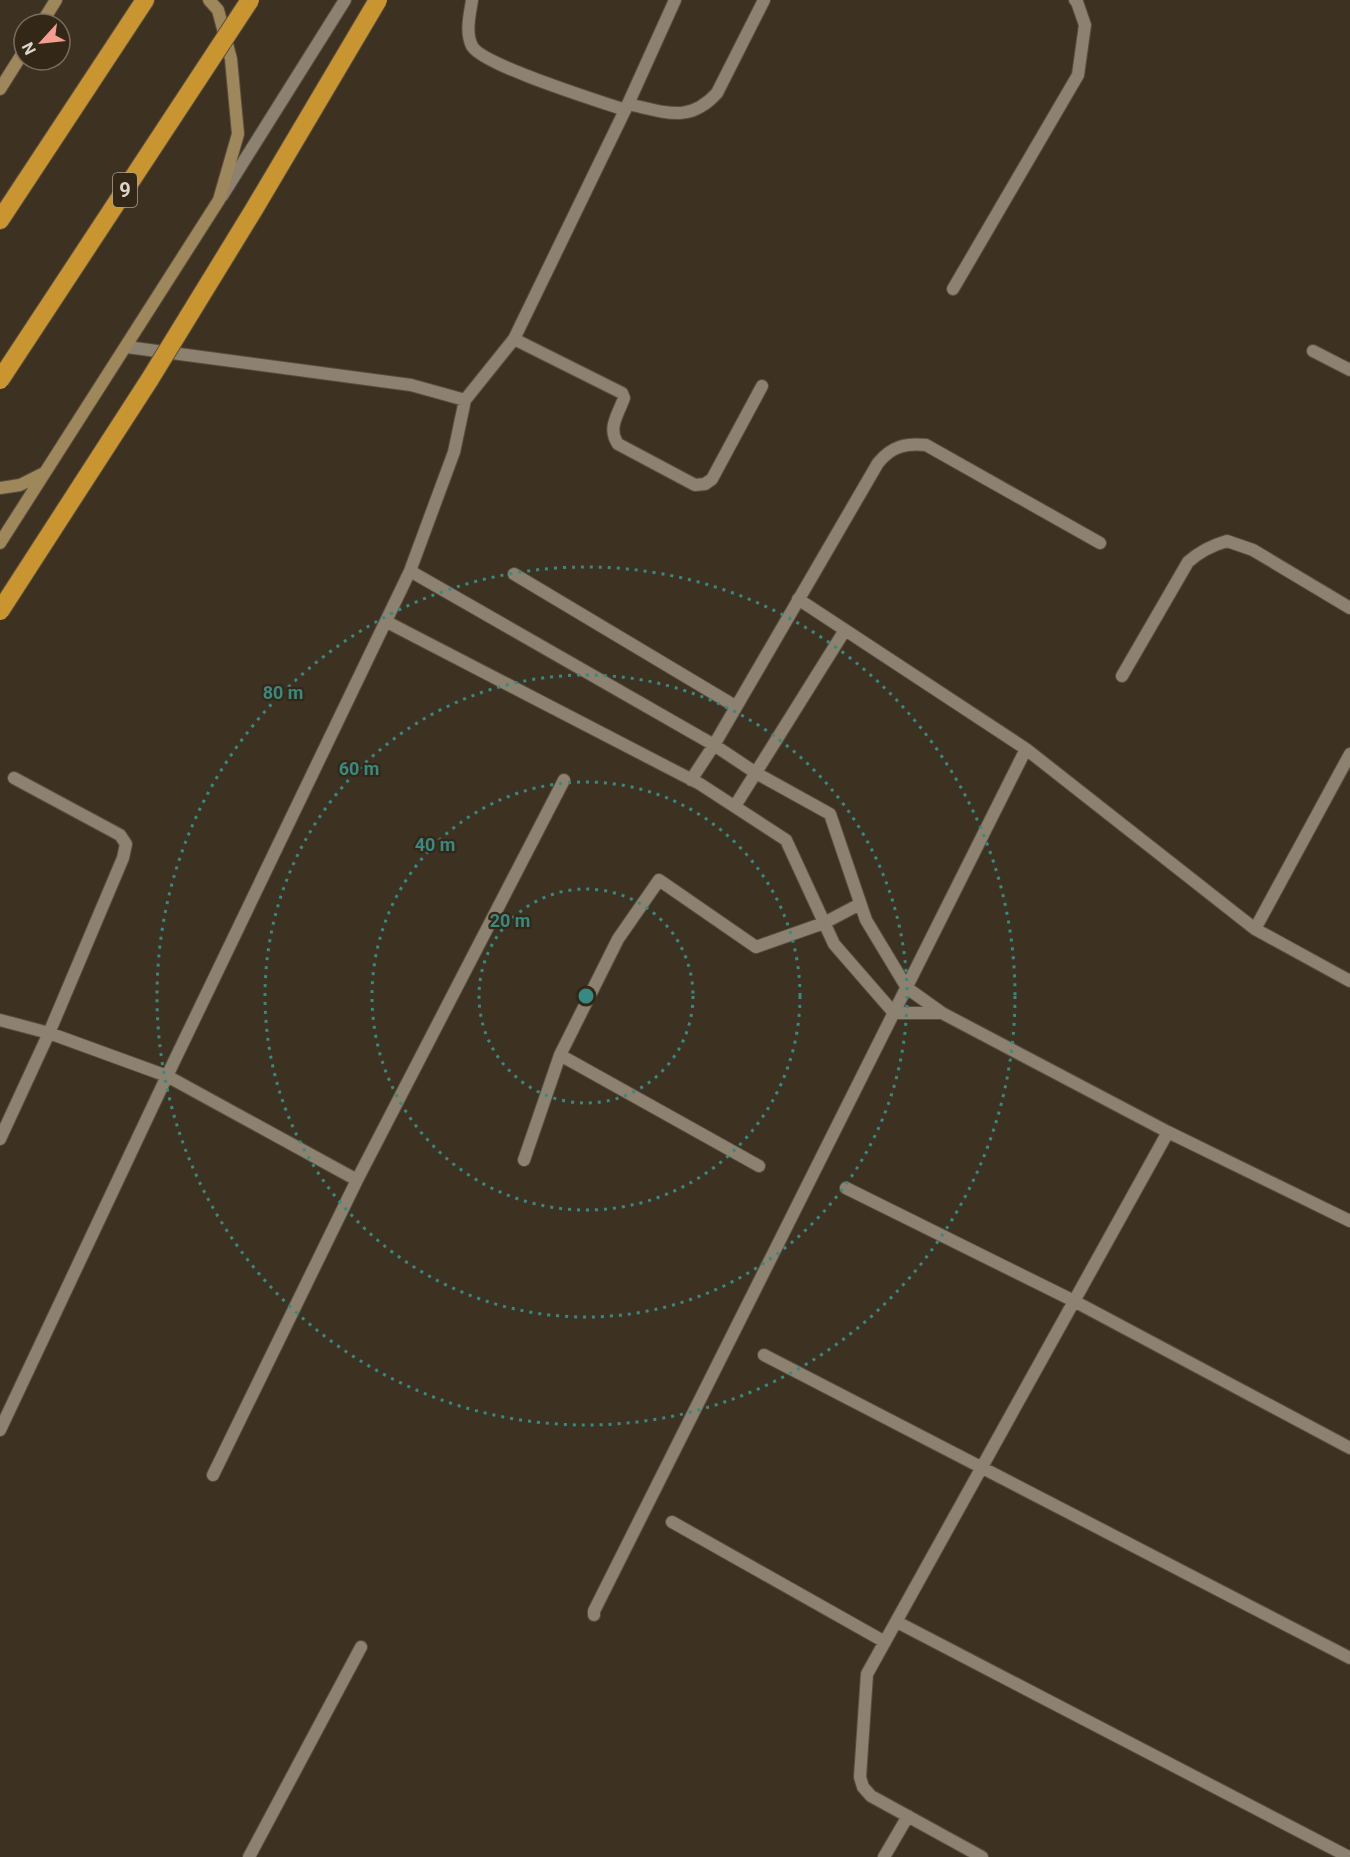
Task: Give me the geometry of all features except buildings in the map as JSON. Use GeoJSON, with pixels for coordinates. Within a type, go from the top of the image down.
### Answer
{"type":"FeatureCollection","features":[{"type":"Feature","properties":{"kind":"highway"},"geometry":{"type":"LineString","coordinates":[[0,220],[145,0]]}},
{"type":"Feature","properties":{"kind":"highway","name":"9"},"geometry":{"type":"LineString","coordinates":[[0,380],[250,0]]}},
{"type":"Feature","properties":{"kind":"highway"},"geometry":{"type":"LineString","coordinates":[[0,611],[150,379],[253,212],[378,0]]}},
{"type":"Feature","properties":{"kind":"main road"},"geometry":{"type":"LineString","coordinates":[[0,543],[219,200],[238,134],[231,59],[218,10],[209,0]]}},
{"type":"Feature","properties":{"kind":"main road"},"geometry":{"type":"LineString","coordinates":[[0,89],[12,70]]}},
{"type":"Feature","properties":{"kind":"main road"},"geometry":{"type":"LineString","coordinates":[[0,488],[20,485],[46,473]]}},
{"type":"Feature","properties":{"kind":"street"},"geometry":{"type":"LineString","coordinates":[[219,200],[345,0]]}},
{"type":"Feature","properties":{"kind":"street"},"geometry":{"type":"LineString","coordinates":[[472,0],[469,21],[473,48],[505,68],[626,107],[671,113],[694,112],[707,105],[717,93],[764,0]]}},
{"type":"Feature","properties":{"kind":"street"},"geometry":{"type":"LineString","coordinates":[[0,1430],[410,571],[454,452],[465,400],[514,339],[675,0]]}},
{"type":"Feature","properties":{"kind":"street"},"geometry":{"type":"LineString","coordinates":[[952,289],[1078,75],[1084,25],[1075,0]]}},
{"type":"Feature","properties":{"kind":"street"},"geometry":{"type":"LineString","coordinates":[[514,339],[622,393],[624,398],[612,428],[618,444],[695,485],[705,484],[712,479],[762,386]]}},
{"type":"Feature","properties":{"kind":"street"},"geometry":{"type":"LineString","coordinates":[[127,347],[411,385],[465,400]]}},
{"type":"Feature","properties":{"kind":"street"},"geometry":{"type":"LineString","coordinates":[[1313,351],[1350,370]]}},
{"type":"Feature","properties":{"kind":"street"},"geometry":{"type":"LineString","coordinates":[[691,780],[878,463],[898,446],[912,444],[926,446],[1100,543]]}},
{"type":"Feature","properties":{"kind":"street"},"geometry":{"type":"LineString","coordinates":[[1122,676],[1188,562],[1205,549],[1223,542],[1227,541],[1253,550],[1350,609]]}},
{"type":"Feature","properties":{"kind":"street"},"geometry":{"type":"LineString","coordinates":[[410,571],[714,744],[756,773],[830,814],[866,920],[907,988],[942,1013],[1168,1132],[1350,1221]]}},
{"type":"Feature","properties":{"kind":"street"},"geometry":{"type":"LineString","coordinates":[[514,574],[735,706]]}},
{"type":"Feature","properties":{"kind":"street"},"geometry":{"type":"LineString","coordinates":[[798,599],[1026,749],[1255,929],[1350,981]]}},
{"type":"Feature","properties":{"kind":"street"},"geometry":{"type":"LineString","coordinates":[[387,621],[691,780],[786,840],[834,944],[894,1013],[942,1013]]}},
{"type":"Feature","properties":{"kind":"street"},"geometry":{"type":"LineString","coordinates":[[735,806],[845,630]]}},
{"type":"Feature","properties":{"kind":"street"},"geometry":{"type":"LineString","coordinates":[[594,1615],[1026,749]]}},
{"type":"Feature","properties":{"kind":"street"},"geometry":{"type":"LineString","coordinates":[[1255,929],[1345,775],[1350,754]]}},
{"type":"Feature","properties":{"kind":"street"},"geometry":{"type":"LineString","coordinates":[[0,1139],[49,1033],[123,858],[126,844],[120,835],[14,778]]}},
{"type":"Feature","properties":{"kind":"street"},"geometry":{"type":"LineString","coordinates":[[213,1475],[357,1180],[564,780]]}},
{"type":"Feature","properties":{"kind":"street"},"geometry":{"type":"LineString","coordinates":[[524,1160],[560,1055],[618,939],[659,880],[756,947],[824,923],[860,904]]}},
{"type":"Feature","properties":{"kind":"street"},"geometry":{"type":"LineString","coordinates":[[0,1020],[49,1033],[167,1076],[357,1180]]}},
{"type":"Feature","properties":{"kind":"street"},"geometry":{"type":"LineString","coordinates":[[560,1055],[759,1166]]}},
{"type":"Feature","properties":{"kind":"street"},"geometry":{"type":"LineString","coordinates":[[982,1857],[871,1796],[863,1787],[860,1776],[867,1674],[1168,1132]]}},
{"type":"Feature","properties":{"kind":"street"},"geometry":{"type":"LineString","coordinates":[[846,1188],[1074,1301],[1350,1448]]}},
{"type":"Feature","properties":{"kind":"street"},"geometry":{"type":"LineString","coordinates":[[764,1355],[1350,1658]]}},
{"type":"Feature","properties":{"kind":"street"},"geometry":{"type":"LineString","coordinates":[[672,1522],[885,1642]]}},
{"type":"Feature","properties":{"kind":"street"},"geometry":{"type":"LineString","coordinates":[[897,1622],[1349,1857]]}},
{"type":"Feature","properties":{"kind":"street"},"geometry":{"type":"LineString","coordinates":[[249,1857],[361,1647]]}},
{"type":"Feature","properties":{"kind":"street"},"geometry":{"type":"LineString","coordinates":[[884,1857],[908,1816]]}}]}
